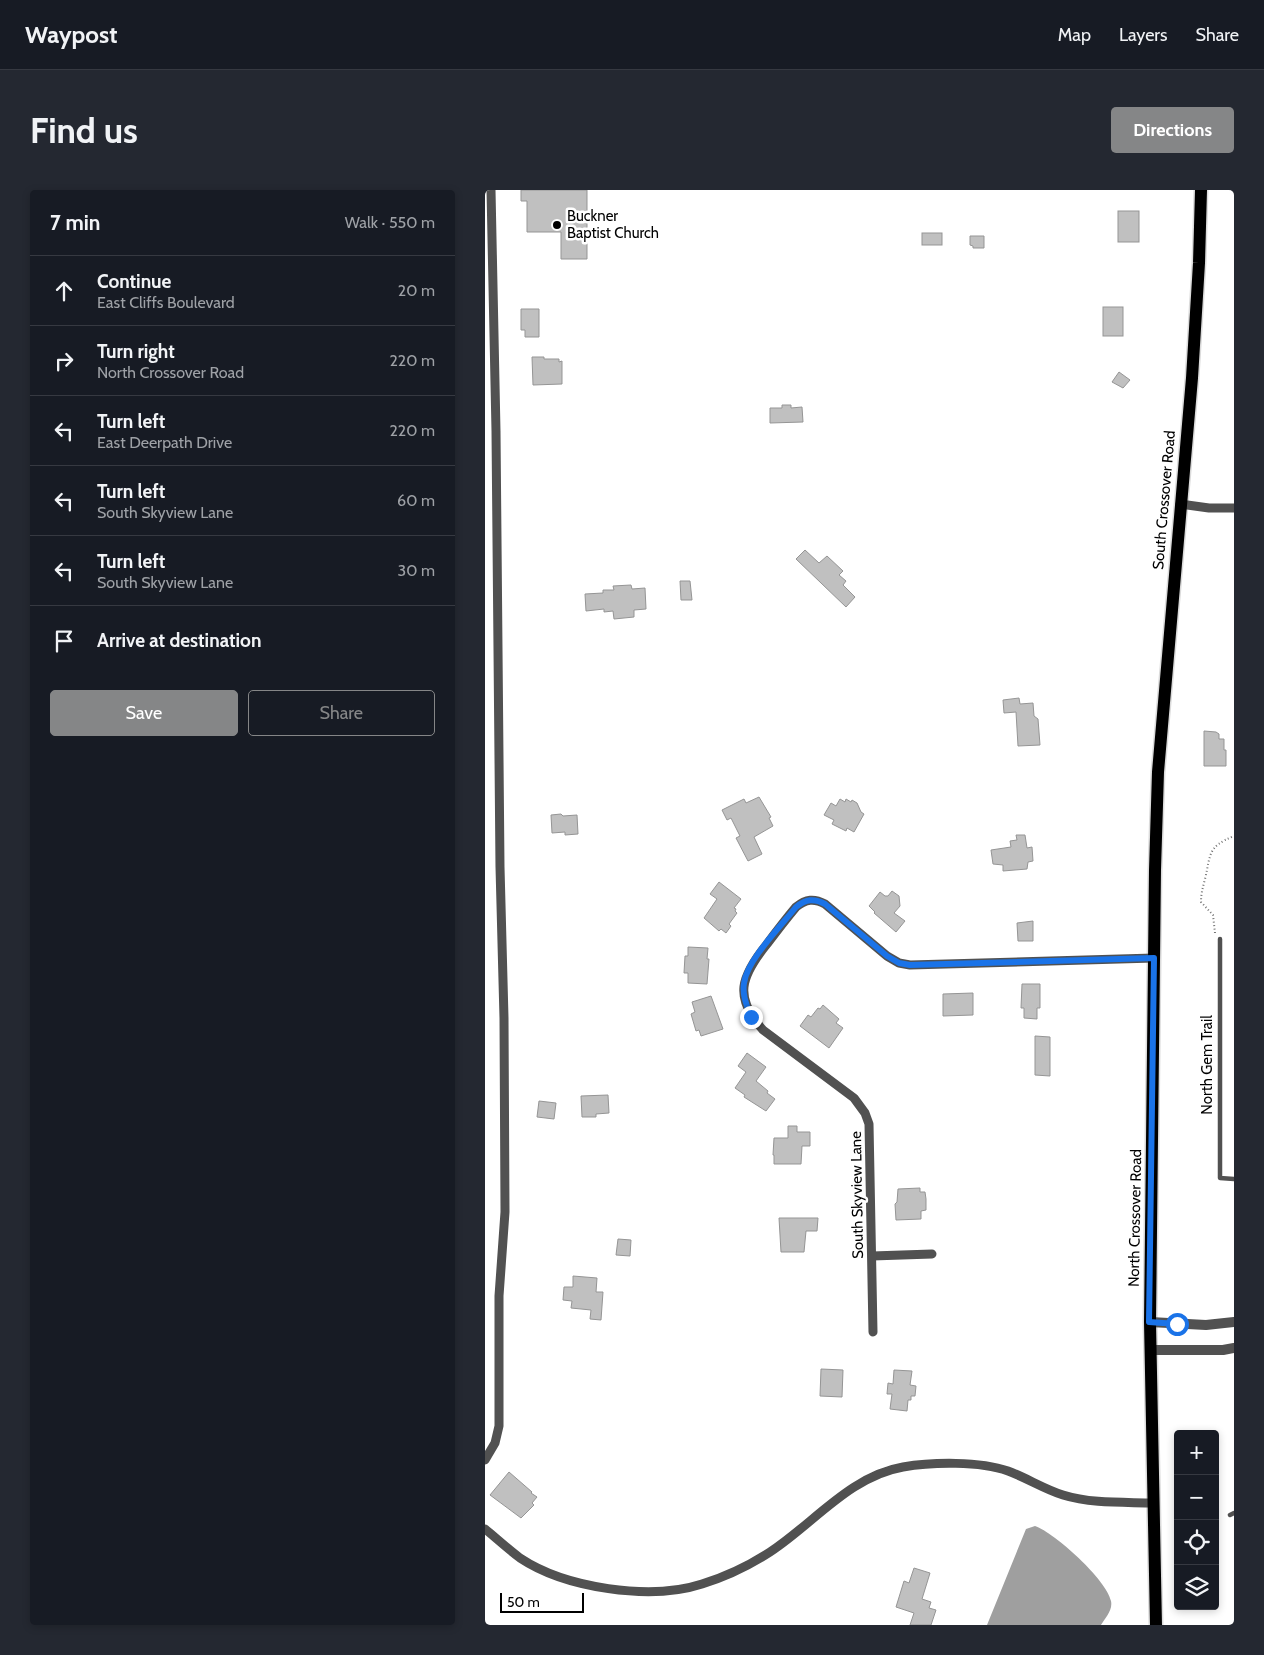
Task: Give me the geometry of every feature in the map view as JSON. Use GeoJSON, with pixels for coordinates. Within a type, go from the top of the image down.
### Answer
{"type":"FeatureCollection","features":[{"type":"Feature","properties":{"kind":"main road","name":"South Crossover Road"},"geometry":{"type":"LineString","coordinates":[[1157,812],[1161,718],[1197,301],[1201,190]]}},
{"type":"Feature","properties":{"kind":"main road","name":"North Crossover Road"},"geometry":{"type":"LineString","coordinates":[[1156,1625],[1149,1322],[1157,812]]}},
{"type":"Feature","properties":{"kind":"street"},"geometry":{"type":"LineString","coordinates":[[485,1460],[495,1443],[499,1426],[499,1296],[505,1212],[496,421],[491,190]]}},
{"type":"Feature","properties":{"kind":"street"},"geometry":{"type":"LineString","coordinates":[[1180,504],[1209,508],[1234,508]]}},
{"type":"Feature","properties":{"kind":"street","name":"South Skyview Lane"},"geometry":{"type":"LineString","coordinates":[[873,1332],[869,1124],[865,1113],[854,1098],[763,1030],[751,1017],[744,1000],[744,984],[748,970],[755,959],[796,907],[802,902],[810,900],[818,900],[825,904],[887,956],[899,963],[910,965],[1154,958]]}},
{"type":"Feature","properties":{"kind":"street"},"geometry":{"type":"LineString","coordinates":[[872,1256],[932,1254]]}},
{"type":"Feature","properties":{"kind":"street"},"geometry":{"type":"LineString","coordinates":[[1149,1322],[1206,1325],[1234,1322]]}},
{"type":"Feature","properties":{"kind":"street"},"geometry":{"type":"LineString","coordinates":[[1150,1350],[1223,1350],[1234,1348]]}},
{"type":"Feature","properties":{"kind":"street"},"geometry":{"type":"LineString","coordinates":[[485,1528],[520,1558],[561,1577],[587,1586],[614,1590],[670,1591],[702,1584],[736,1570],[770,1552],[851,1489],[873,1477],[901,1467],[928,1464],[982,1465],[1007,1470],[1063,1495],[1096,1501],[1153,1503]]}},
{"type":"Feature","properties":{"kind":"lane","name":"North Gem Trail"},"geometry":{"type":"LineString","coordinates":[[1220,939],[1220,1178],[1234,1180]]}},
{"type":"Feature","properties":{"kind":"path"},"geometry":{"type":"LineString","coordinates":[[1220,939],[1215,933],[1213,915],[1201,902],[1201,892],[1210,854],[1221,842],[1234,836]]}},
{"type":"Feature","properties":{"kind":"shaded area"},"geometry":{"type":"Polygon","coordinates":[[[1035,1526],[1044,1530],[1067,1547],[1100,1581],[1111,1601],[1111,1608],[1101,1625],[987,1625],[1026,1529],[1035,1526]]]}},
{"type":"Feature","properties":{"kind":"building","name":"Buckner Baptist Church"},"geometry":{"type":"Polygon","coordinates":[[[521,190],[587,190],[587,259],[561,259],[561,232],[527,232],[527,201],[521,201],[521,190]]]}},
{"type":"Feature","properties":{"kind":"building"},"geometry":{"type":"Polygon","coordinates":[[[1118,211],[1139,211],[1139,242],[1118,242],[1118,211]]]}},
{"type":"Feature","properties":{"kind":"building"},"geometry":{"type":"Polygon","coordinates":[[[922,233],[942,233],[942,245],[922,245],[922,233]]]}},
{"type":"Feature","properties":{"kind":"building"},"geometry":{"type":"Polygon","coordinates":[[[970,236],[984,236],[984,248],[973,248],[970,245],[970,236]]]}},
{"type":"Feature","properties":{"kind":"building"},"geometry":{"type":"Polygon","coordinates":[[[1103,307],[1123,307],[1123,336],[1103,336],[1103,307]]]}},
{"type":"Feature","properties":{"kind":"building"},"geometry":{"type":"Polygon","coordinates":[[[521,309],[539,309],[539,337],[525,337],[525,330],[521,330],[521,309]]]}},
{"type":"Feature","properties":{"kind":"building"},"geometry":{"type":"Polygon","coordinates":[[[532,357],[559,359],[559,362],[562,361],[562,384],[533,385],[532,357]]]}},
{"type":"Feature","properties":{"kind":"building"},"geometry":{"type":"Polygon","coordinates":[[[1119,372],[1130,380],[1123,388],[1112,382],[1119,372]]]}},
{"type":"Feature","properties":{"kind":"building"},"geometry":{"type":"Polygon","coordinates":[[[782,405],[791,405],[791,408],[802,407],[803,422],[770,423],[770,408],[782,408],[782,405]]]}},
{"type":"Feature","properties":{"kind":"building"},"geometry":{"type":"Polygon","coordinates":[[[805,550],[819,563],[827,556],[843,571],[839,575],[846,581],[843,585],[855,597],[846,607],[796,559],[805,550]]]}},
{"type":"Feature","properties":{"kind":"building"},"geometry":{"type":"Polygon","coordinates":[[[680,581],[690,581],[692,600],[681,600],[680,581]]]}},
{"type":"Feature","properties":{"kind":"building"},"geometry":{"type":"Polygon","coordinates":[[[631,585],[632,589],[645,588],[646,609],[634,610],[634,617],[614,619],[613,611],[604,612],[604,609],[586,611],[585,594],[603,593],[603,590],[614,590],[613,586],[631,585]]]}},
{"type":"Feature","properties":{"kind":"building"},"geometry":{"type":"Polygon","coordinates":[[[1019,698],[1020,704],[1033,703],[1034,716],[1038,719],[1040,745],[1018,746],[1016,712],[1004,713],[1003,700],[1019,698]]]}},
{"type":"Feature","properties":{"kind":"building"},"geometry":{"type":"Polygon","coordinates":[[[1204,731],[1216,732],[1219,734],[1219,739],[1224,739],[1226,766],[1204,766],[1204,731]]]}},
{"type":"Feature","properties":{"kind":"building"},"geometry":{"type":"Polygon","coordinates":[[[759,797],[771,817],[769,818],[773,826],[754,837],[762,854],[748,861],[736,838],[740,836],[731,818],[727,820],[722,810],[744,799],[746,803],[759,797]]]}},
{"type":"Feature","properties":{"kind":"building"},"geometry":{"type":"Polygon","coordinates":[[[840,799],[845,802],[846,799],[851,802],[852,800],[857,803],[864,814],[854,832],[847,828],[846,831],[832,824],[834,820],[824,815],[831,803],[836,806],[840,799]]]}},
{"type":"Feature","properties":{"kind":"building"},"geometry":{"type":"Polygon","coordinates":[[[561,814],[563,816],[577,815],[578,834],[552,833],[551,815],[561,814]]]}},
{"type":"Feature","properties":{"kind":"building"},"geometry":{"type":"Polygon","coordinates":[[[1016,835],[1025,835],[1027,848],[1032,847],[1033,861],[1028,862],[1027,869],[1003,871],[1003,865],[993,864],[991,850],[1011,847],[1010,841],[1017,840],[1016,835]]]}},
{"type":"Feature","properties":{"kind":"building"},"geometry":{"type":"Polygon","coordinates":[[[719,882],[741,899],[734,908],[737,913],[729,924],[731,926],[726,933],[721,929],[719,931],[704,918],[717,899],[710,894],[719,882]]]}},
{"type":"Feature","properties":{"kind":"building"},"geometry":{"type":"Polygon","coordinates":[[[892,891],[899,896],[900,906],[894,913],[905,921],[896,932],[874,913],[869,906],[880,892],[888,896],[892,891]]]}},
{"type":"Feature","properties":{"kind":"building"},"geometry":{"type":"Polygon","coordinates":[[[1033,921],[1033,941],[1018,941],[1017,923],[1033,921]]]}},
{"type":"Feature","properties":{"kind":"building"},"geometry":{"type":"Polygon","coordinates":[[[688,947],[708,948],[707,984],[688,983],[688,973],[684,973],[685,956],[688,956],[688,947]]]}},
{"type":"Feature","properties":{"kind":"building"},"geometry":{"type":"Polygon","coordinates":[[[1022,984],[1040,984],[1040,1008],[1037,1008],[1037,1019],[1024,1018],[1024,1008],[1021,1008],[1022,984]]]}},
{"type":"Feature","properties":{"kind":"building"},"geometry":{"type":"Polygon","coordinates":[[[973,993],[973,1015],[943,1016],[943,994],[973,993]]]}},
{"type":"Feature","properties":{"kind":"building"},"geometry":{"type":"Polygon","coordinates":[[[711,996],[723,1029],[701,1036],[699,1030],[696,1031],[691,1014],[695,1012],[692,1002],[711,996]]]}},
{"type":"Feature","properties":{"kind":"building"},"geometry":{"type":"Polygon","coordinates":[[[823,1005],[839,1019],[836,1023],[843,1028],[829,1048],[800,1026],[808,1015],[811,1017],[823,1005]]]}},
{"type":"Feature","properties":{"kind":"building"},"geometry":{"type":"Polygon","coordinates":[[[1035,1036],[1050,1037],[1050,1076],[1035,1075],[1035,1036]]]}},
{"type":"Feature","properties":{"kind":"building"},"geometry":{"type":"Polygon","coordinates":[[[747,1053],[766,1067],[756,1081],[775,1099],[766,1111],[744,1097],[745,1095],[735,1088],[746,1072],[738,1066],[747,1053]]]}},
{"type":"Feature","properties":{"kind":"building"},"geometry":{"type":"Polygon","coordinates":[[[608,1095],[609,1113],[596,1114],[596,1117],[582,1117],[581,1096],[608,1095]]]}},
{"type":"Feature","properties":{"kind":"building"},"geometry":{"type":"Polygon","coordinates":[[[539,1101],[556,1103],[554,1119],[537,1117],[539,1101]]]}},
{"type":"Feature","properties":{"kind":"building"},"geometry":{"type":"Polygon","coordinates":[[[788,1126],[797,1126],[797,1132],[810,1132],[810,1146],[802,1146],[801,1164],[774,1164],[774,1138],[788,1138],[788,1126]]]}},
{"type":"Feature","properties":{"kind":"building"},"geometry":{"type":"Polygon","coordinates":[[[920,1188],[920,1192],[925,1192],[926,1199],[926,1210],[921,1211],[921,1219],[896,1220],[895,1204],[897,1202],[898,1189],[920,1188]]]}},
{"type":"Feature","properties":{"kind":"building"},"geometry":{"type":"Polygon","coordinates":[[[779,1218],[818,1218],[817,1231],[806,1231],[804,1252],[781,1252],[779,1218]]]}},
{"type":"Feature","properties":{"kind":"building"},"geometry":{"type":"Polygon","coordinates":[[[618,1239],[631,1240],[630,1256],[616,1255],[618,1239]]]}},
{"type":"Feature","properties":{"kind":"building"},"geometry":{"type":"Polygon","coordinates":[[[573,1276],[597,1278],[596,1292],[603,1292],[601,1320],[590,1319],[591,1310],[571,1308],[572,1301],[563,1300],[564,1287],[573,1287],[573,1276]]]}},
{"type":"Feature","properties":{"kind":"building"},"geometry":{"type":"Polygon","coordinates":[[[821,1369],[843,1370],[842,1397],[820,1396],[821,1369]]]}},
{"type":"Feature","properties":{"kind":"building"},"geometry":{"type":"Polygon","coordinates":[[[894,1370],[912,1371],[910,1385],[916,1386],[915,1396],[911,1396],[911,1400],[908,1400],[907,1411],[890,1409],[892,1394],[887,1394],[888,1383],[893,1384],[894,1370]]]}},
{"type":"Feature","properties":{"kind":"building"},"geometry":{"type":"Polygon","coordinates":[[[509,1472],[537,1497],[532,1503],[534,1505],[521,1518],[490,1495],[509,1472]]]}},
{"type":"Feature","properties":{"kind":"building"},"geometry":{"type":"Polygon","coordinates":[[[914,1568],[930,1573],[922,1599],[931,1602],[929,1608],[936,1610],[931,1625],[910,1625],[914,1613],[896,1607],[904,1581],[909,1583],[914,1568]]]}},
{"type":"Feature","properties":{"kind":"place","name":"Buckner Baptist Church"},"geometry":{"type":"Point","coordinates":[557,225]}},
{"type":"Feature","properties":{"kind":"route"},"geometry":{"type":"LineString","coordinates":[[751,1017],[744,1000],[744,984],[748,970],[796,907],[802,902],[810,900],[818,900],[825,904],[887,956],[899,963],[910,965],[1154,958],[1149,1322],[1177,1324]]}}]}
